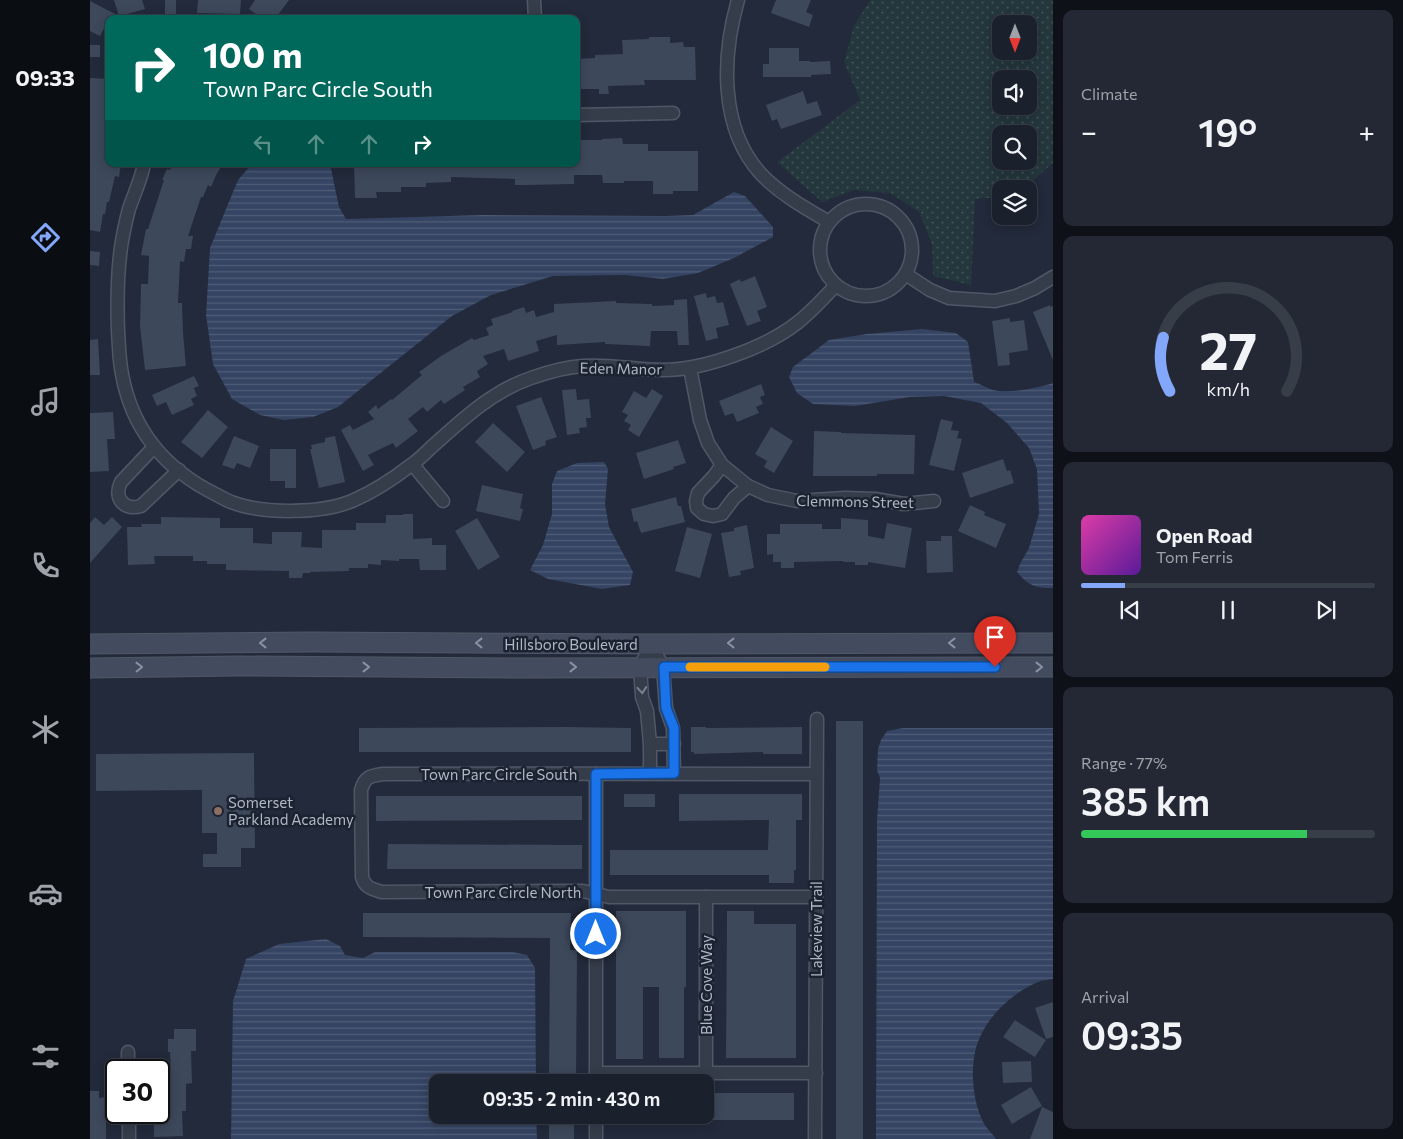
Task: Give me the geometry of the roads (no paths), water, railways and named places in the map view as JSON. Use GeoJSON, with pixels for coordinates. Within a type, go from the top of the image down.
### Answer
{"type":"FeatureCollection","features":[{"type":"Feature","properties":{"kind":"street"},"geometry":{"type":"LineString","coordinates":[[534,0],[535,15]]}},
{"type":"Feature","properties":{"kind":"street"},"geometry":{"type":"LineString","coordinates":[[738,0],[728,48],[727,76],[729,104],[736,130],[746,153],[760,173],[778,189],[806,209],[829,222]]}},
{"type":"Feature","properties":{"kind":"street"},"geometry":{"type":"LineString","coordinates":[[580,115],[673,113]]}},
{"type":"Feature","properties":{"kind":"street","name":"Eden Manor"},"geometry":{"type":"LineString","coordinates":[[144,167],[129,211],[122,242],[118,279],[118,318],[122,374],[129,400],[139,426],[154,447],[179,470],[208,490],[232,502],[260,508],[288,511],[320,509],[350,502],[376,490],[412,465],[482,404],[528,378],[556,370],[582,366],[664,370],[690,368],[717,361],[773,339],[812,311],[835,286]]}},
{"type":"Feature","properties":{"kind":"street"},"geometry":{"type":"LineString","coordinates":[[859,204],[872,204],[893,212],[908,229],[912,241],[913,253],[907,275],[887,292],[867,297],[855,296],[835,286],[826,275],[820,253],[821,239],[829,222],[836,214],[859,204]]}},
{"type":"Feature","properties":{"kind":"street"},"geometry":{"type":"LineString","coordinates":[[907,275],[930,290],[949,298],[995,301],[1016,296],[1053,277]]}},
{"type":"Feature","properties":{"kind":"street","name":"Clemmons Street"},"geometry":{"type":"LineString","coordinates":[[690,368],[700,420],[708,443],[722,466],[748,486],[768,495],[796,501],[853,498],[875,499],[904,504],[934,501]]}},
{"type":"Feature","properties":{"kind":"street"},"geometry":{"type":"LineString","coordinates":[[154,447],[121,482],[118,496],[122,502],[129,507],[136,508],[141,506],[179,470]]}},
{"type":"Feature","properties":{"kind":"street"},"geometry":{"type":"LineString","coordinates":[[412,465],[443,501]]}},
{"type":"Feature","properties":{"kind":"street"},"geometry":{"type":"LineString","coordinates":[[722,466],[698,493],[696,500],[697,508],[704,514],[713,516],[722,514],[734,498],[748,486]]}},
{"type":"Feature","properties":{"kind":"street","name":"Hillsboro Boulevard"},"geometry":{"type":"LineString","coordinates":[[90,644],[321,642],[651,644],[1053,643]]}},
{"type":"Feature","properties":{"kind":"street"},"geometry":{"type":"LineString","coordinates":[[651,644],[664,667],[666,708],[674,728],[674,773]]}},
{"type":"Feature","properties":{"kind":"street"},"geometry":{"type":"LineString","coordinates":[[650,773],[647,711],[642,697],[640,667],[651,644]]}},
{"type":"Feature","properties":{"kind":"street","name":"Hillsboro Boulevard"},"geometry":{"type":"LineString","coordinates":[[90,668],[228,666],[1053,666]]}},
{"type":"Feature","properties":{"kind":"street","name":"Lakeview Trail"},"geometry":{"type":"LineString","coordinates":[[815,1139],[816,719]]}},
{"type":"Feature","properties":{"kind":"street"},"geometry":{"type":"LineString","coordinates":[[650,744],[674,744]]}},
{"type":"Feature","properties":{"kind":"street","name":"Town Parc Circle South"},"geometry":{"type":"LineString","coordinates":[[371,889],[364,884],[362,877],[361,790],[364,781],[370,776],[383,774],[816,774]]}},
{"type":"Feature","properties":{"kind":"street"},"geometry":{"type":"LineString","coordinates":[[596,774],[596,1074]]}},
{"type":"Feature","properties":{"kind":"street","name":"Town Parc Circle North"},"geometry":{"type":"LineString","coordinates":[[371,889],[382,892],[583,891],[610,897],[816,897]]}},
{"type":"Feature","properties":{"kind":"street","name":"Blue Cove Way"},"geometry":{"type":"LineString","coordinates":[[706,897],[706,1073]]}},
{"type":"Feature","properties":{"kind":"street"},"geometry":{"type":"LineString","coordinates":[[128,1052],[128,1059]]}},
{"type":"Feature","properties":{"kind":"street"},"geometry":{"type":"LineString","coordinates":[[684,1074],[816,1073]]}},
{"type":"Feature","properties":{"kind":"street"},"geometry":{"type":"LineString","coordinates":[[129,1124],[129,1139]]}},
{"type":"Feature","properties":{"kind":"street"},"geometry":{"type":"LineString","coordinates":[[596,1124],[596,1139]]}},
{"type":"Feature","properties":{"kind":"water"},"geometry":{"type":"Polygon","coordinates":[[[249,167],[331,167],[339,207],[346,219],[484,215],[693,215],[734,192],[745,196],[773,227],[773,237],[734,258],[698,273],[663,279],[625,275],[553,276],[491,295],[452,316],[338,407],[313,417],[284,420],[260,415],[232,399],[213,364],[206,315],[210,248],[238,180],[249,167]]]}},
{"type":"Feature","properties":{"kind":"water"},"geometry":{"type":"Polygon","coordinates":[[[922,329],[956,333],[968,342],[974,382],[1000,391],[1015,391],[1053,383],[1053,588],[1033,585],[1017,572],[1029,548],[1039,514],[1037,469],[1029,448],[1007,423],[981,403],[944,396],[910,397],[855,406],[813,404],[797,393],[789,377],[793,367],[829,340],[922,329]]]}},
{"type":"Feature","properties":{"kind":"water"},"geometry":{"type":"Polygon","coordinates":[[[604,462],[608,469],[605,504],[609,527],[633,572],[630,585],[602,589],[548,579],[530,570],[543,545],[552,514],[552,484],[557,471],[577,463],[604,462]]]}},
{"type":"Feature","properties":{"kind":"water"},"geometry":{"type":"Polygon","coordinates":[[[903,728],[1053,728],[1053,979],[1043,980],[1028,987],[1000,1008],[985,1027],[976,1048],[973,1066],[973,1085],[976,1103],[983,1123],[996,1139],[876,1139],[877,820],[880,778],[877,770],[878,749],[887,731],[903,728]]]}},
{"type":"Feature","properties":{"kind":"water"},"geometry":{"type":"Polygon","coordinates":[[[326,939],[340,946],[345,955],[363,958],[375,952],[513,952],[527,955],[535,968],[536,1074],[429,1074],[429,1124],[536,1124],[537,1139],[231,1139],[233,1001],[246,959],[279,944],[326,939]]]}},
{"type":"Feature","properties":{"kind":"place","name":"Somerset Parkland Academy"},"geometry":{"type":"Point","coordinates":[218,811]}}]}
